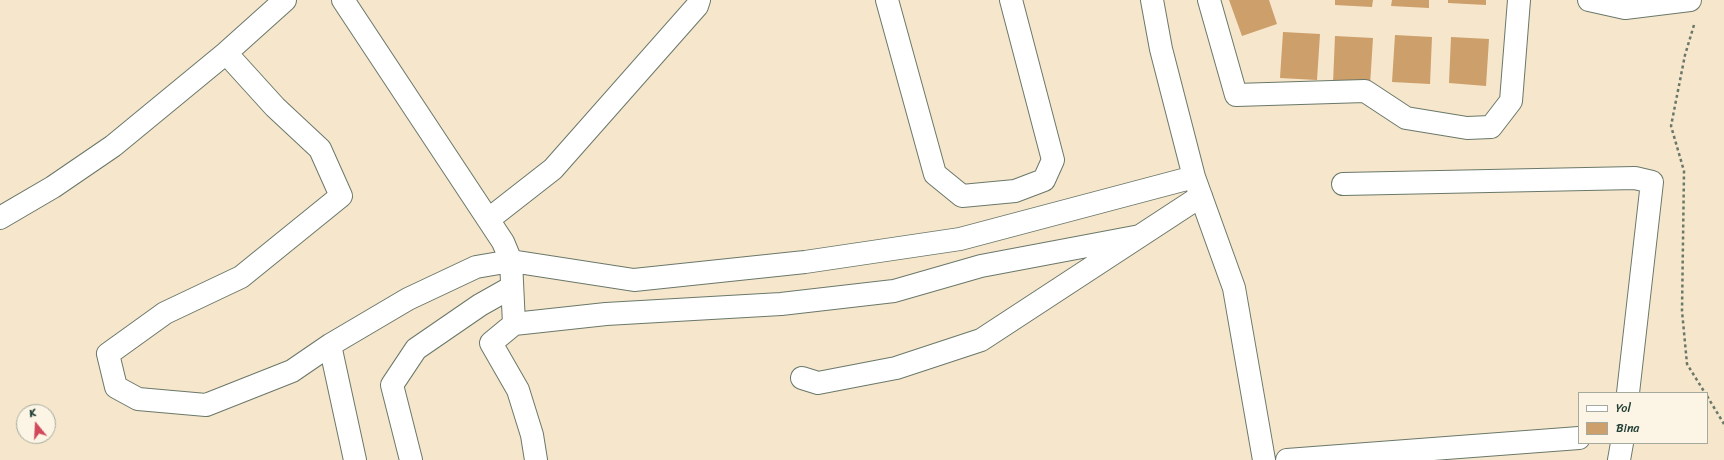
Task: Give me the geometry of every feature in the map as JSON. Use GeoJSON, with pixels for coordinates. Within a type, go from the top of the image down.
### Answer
{"type":"FeatureCollection","features":[{"type":"Feature","properties":{"kind":"street"},"geometry":{"type":"LineString","coordinates":[[0,218],[53,187],[113,146],[226,53],[285,0]]}},
{"type":"Feature","properties":{"kind":"street"},"geometry":{"type":"LineString","coordinates":[[343,0],[503,242],[512,261],[514,324]]}},
{"type":"Feature","properties":{"kind":"street"},"geometry":{"type":"LineString","coordinates":[[488,219],[553,169],[697,6],[699,0]]}},
{"type":"Feature","properties":{"kind":"street"},"geometry":{"type":"LineString","coordinates":[[887,0],[935,174],[962,196],[1015,191],[1044,180],[1053,160],[1011,0]]}},
{"type":"Feature","properties":{"kind":"street"},"geometry":{"type":"LineString","coordinates":[[1152,0],[1161,49],[1197,186],[1234,288],[1264,460]]}},
{"type":"Feature","properties":{"kind":"street"},"geometry":{"type":"LineString","coordinates":[[1209,0],[1236,95],[1365,91],[1406,118],[1467,128],[1491,127],[1511,101],[1519,0]]}},
{"type":"Feature","properties":{"kind":"street"},"geometry":{"type":"LineString","coordinates":[[1589,0],[1625,8],[1690,0]]}},
{"type":"Feature","properties":{"kind":"street"},"geometry":{"type":"LineString","coordinates":[[226,53],[275,107],[320,149],[341,196],[241,278],[165,313],[108,354],[116,388],[138,399],[206,405],[292,371],[330,345],[415,296],[476,267],[512,261],[634,280],[805,262],[960,239],[1197,186]]}},
{"type":"Feature","properties":{"kind":"street"},"geometry":{"type":"LineString","coordinates":[[1343,184],[1635,178],[1652,182],[1628,392]]}},
{"type":"Feature","properties":{"kind":"street"},"geometry":{"type":"LineString","coordinates":[[802,378],[818,383],[896,368],[981,340],[1140,236],[1197,186]]}},
{"type":"Feature","properties":{"kind":"street"},"geometry":{"type":"LineString","coordinates":[[536,460],[532,435],[518,390],[491,343],[514,324],[606,314],[781,304],[894,291],[981,266],[1140,236]]}},
{"type":"Feature","properties":{"kind":"street"},"geometry":{"type":"LineString","coordinates":[[411,460],[392,385],[416,349],[480,305],[512,286]]}},
{"type":"Feature","properties":{"kind":"street"},"geometry":{"type":"LineString","coordinates":[[330,345],[355,460]]}},
{"type":"Feature","properties":{"kind":"street"},"geometry":{"type":"LineString","coordinates":[[1287,460],[1578,438]]}},
{"type":"Feature","properties":{"kind":"street"},"geometry":{"type":"LineString","coordinates":[[1619,460],[1622,444]]}},
{"type":"Feature","properties":{"kind":"path"},"geometry":{"type":"LineString","coordinates":[[1696,21],[1685,55],[1671,126],[1684,171],[1682,311],[1687,364],[1704,392]]}},
{"type":"Feature","properties":{"kind":"path"},"geometry":{"type":"LineString","coordinates":[[1708,398],[1724,424]]}},
{"type":"Feature","properties":{"kind":"building"},"geometry":{"type":"Polygon","coordinates":[[[1229,0],[1269,0],[1277,24],[1242,36],[1229,0]]]}},
{"type":"Feature","properties":{"kind":"building"},"geometry":{"type":"Polygon","coordinates":[[[1335,0],[1373,0],[1372,7],[1335,5],[1335,0]]]}},
{"type":"Feature","properties":{"kind":"building"},"geometry":{"type":"Polygon","coordinates":[[[1392,0],[1429,0],[1429,8],[1391,6],[1392,0]]]}},
{"type":"Feature","properties":{"kind":"building"},"geometry":{"type":"Polygon","coordinates":[[[1448,0],[1486,0],[1486,5],[1448,3],[1448,0]]]}},
{"type":"Feature","properties":{"kind":"building"},"geometry":{"type":"Polygon","coordinates":[[[1283,32],[1320,34],[1317,80],[1280,78],[1283,32]]]}},
{"type":"Feature","properties":{"kind":"building"},"geometry":{"type":"Polygon","coordinates":[[[1395,35],[1432,37],[1430,84],[1392,82],[1395,35]]]}},
{"type":"Feature","properties":{"kind":"building"},"geometry":{"type":"Polygon","coordinates":[[[1335,36],[1373,38],[1370,85],[1333,83],[1335,36]]]}},
{"type":"Feature","properties":{"kind":"building"},"geometry":{"type":"Polygon","coordinates":[[[1451,37],[1489,39],[1486,86],[1449,83],[1451,37]]]}}]}
